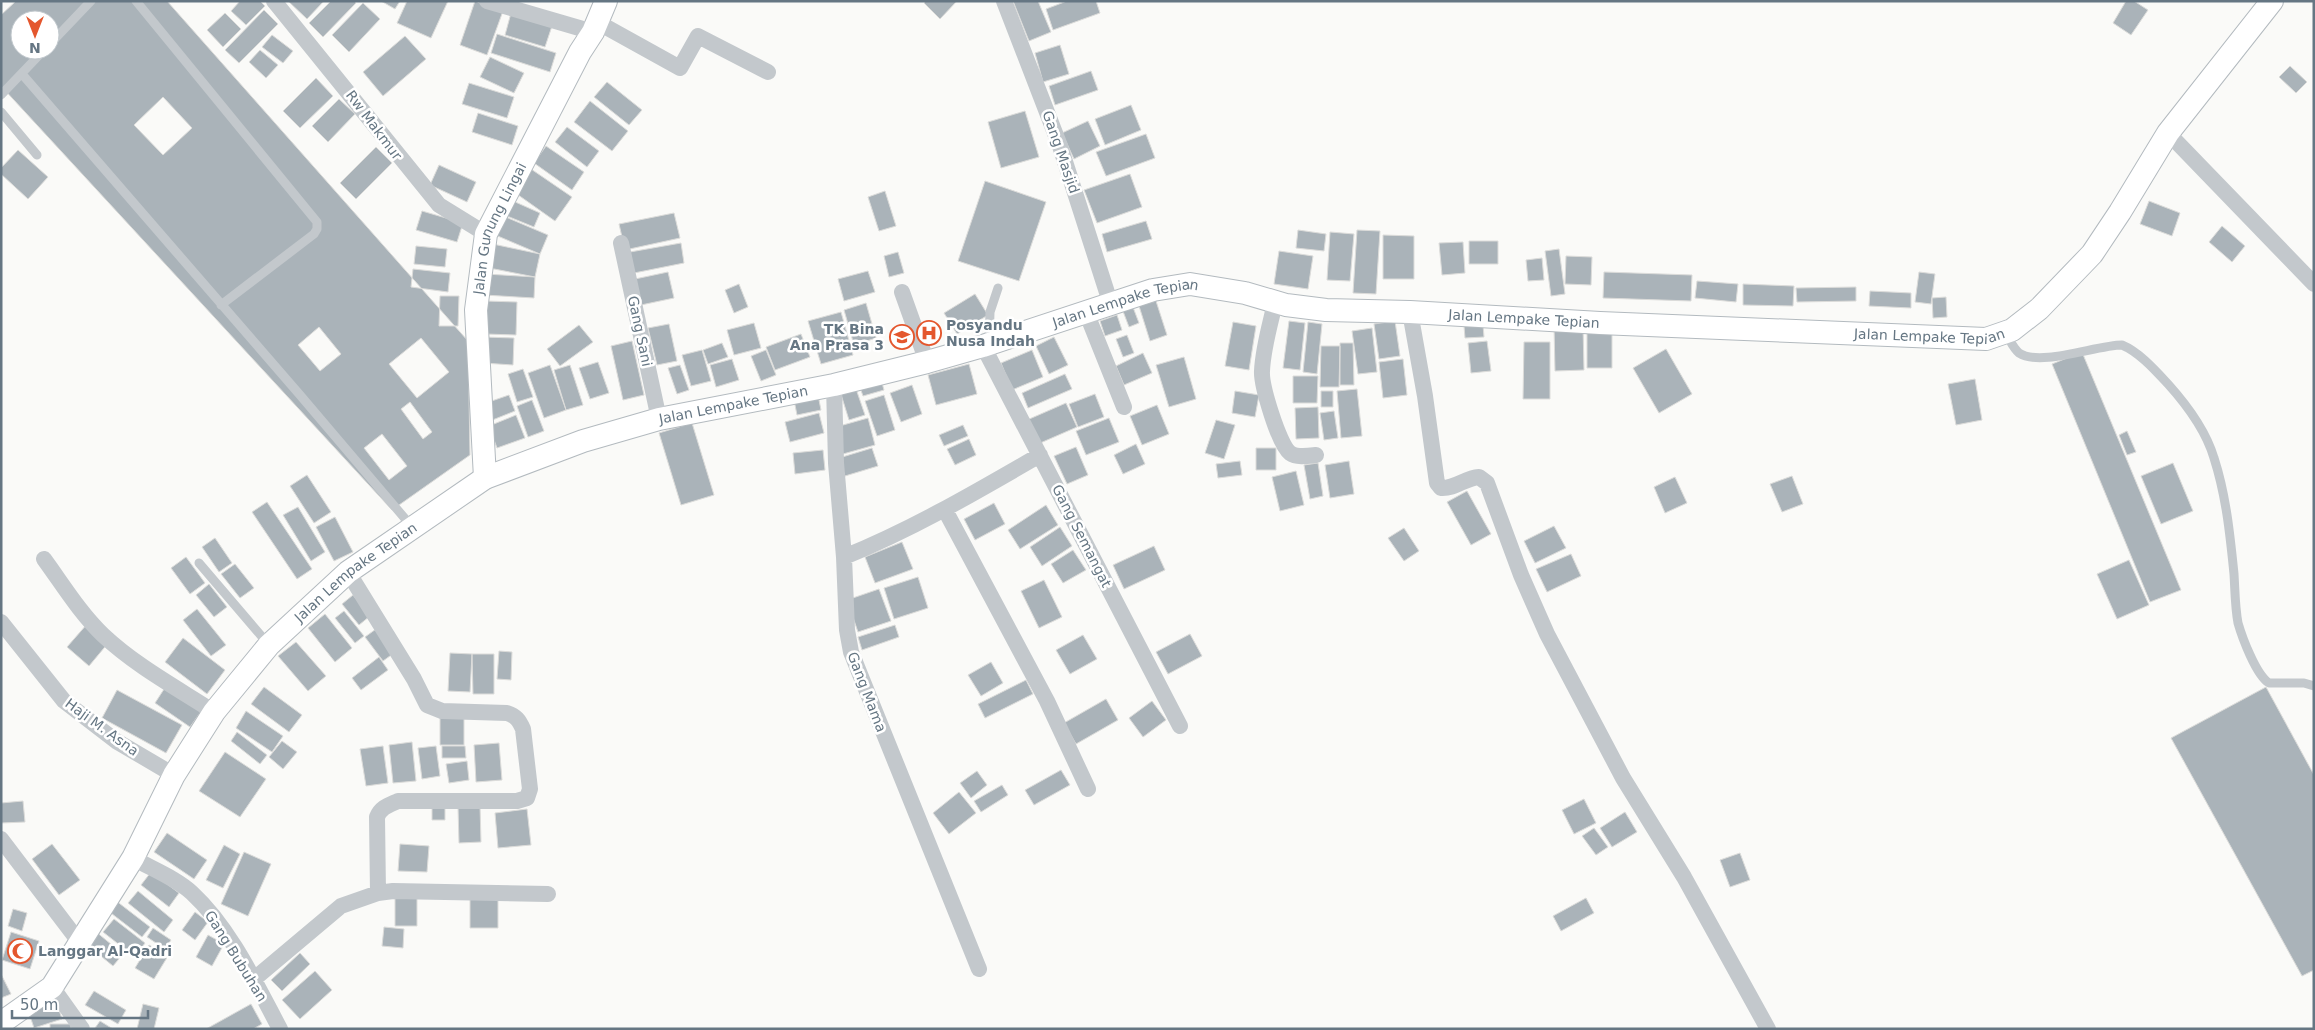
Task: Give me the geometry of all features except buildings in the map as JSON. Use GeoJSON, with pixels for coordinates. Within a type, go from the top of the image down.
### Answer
{"type":"FeatureCollection","features":[{"type":"Feature","properties":{"kind":"street","name":"Rw Makmur"},"geometry":{"type":"LineString","coordinates":[[274,1],[439,205],[486,234]]}},
{"type":"Feature","properties":{"kind":"street"},"geometry":{"type":"LineString","coordinates":[[487,1],[595,27],[680,68],[698,36],[768,72]]}},
{"type":"Feature","properties":{"kind":"street","name":"Jalan Gunung Lingai"},"geometry":{"type":"LineString","coordinates":[[485,478],[476,310],[486,234],[580,52],[595,27],[606,1]]}},
{"type":"Feature","properties":{"kind":"street","name":"Gang Masjid"},"geometry":{"type":"LineString","coordinates":[[1004,1],[1063,155],[1111,305]]}},
{"type":"Feature","properties":{"kind":"street","name":"Jalan Lempake Tepian"},"geometry":{"type":"LineString","coordinates":[[52,987],[133,858],[174,775],[214,712],[269,646],[348,572],[485,478],[583,441],[659,419],[834,385],[927,362],[986,346],[1153,290],[1190,284],[1245,293],[1275,303],[1326,310],[1410,312],[1600,323],[1986,339],[2005,333],[2040,309],[2092,254],[2168,133],[2272,1]]}},
{"type":"Feature","properties":{"kind":"street"},"geometry":{"type":"LineString","coordinates":[[2168,133],[2314,284]]}},
{"type":"Feature","properties":{"kind":"street","name":"Gang Sani"},"geometry":{"type":"LineString","coordinates":[[621,242],[659,419]]}},
{"type":"Feature","properties":{"kind":"street"},"geometry":{"type":"LineString","coordinates":[[902,292],[927,362]]}},
{"type":"Feature","properties":{"kind":"street"},"geometry":{"type":"LineString","coordinates":[[1275,303],[1264,352],[1263,381],[1277,432],[1284,448],[1299,456],[1316,456]]}},
{"type":"Feature","properties":{"kind":"street"},"geometry":{"type":"LineString","coordinates":[[1086,312],[1124,407]]}},
{"type":"Feature","properties":{"kind":"street"},"geometry":{"type":"LineString","coordinates":[[1410,312],[1425,396],[1436,484],[1446,489],[1471,477],[1479,476],[1491,490],[1512,550],[1547,634],[1623,778],[1684,877],[1768,1029]]}},
{"type":"Feature","properties":{"kind":"street","name":"Gang Semangat"},"geometry":{"type":"LineString","coordinates":[[986,346],[1180,726]]}},
{"type":"Feature","properties":{"kind":"street","name":"Gang Mama"},"geometry":{"type":"LineString","coordinates":[[834,385],[836,463],[844,557],[847,630],[856,669],[979,970]]}},
{"type":"Feature","properties":{"kind":"street"},"geometry":{"type":"LineString","coordinates":[[844,557],[891,538],[945,510],[1040,455]]}},
{"type":"Feature","properties":{"kind":"street"},"geometry":{"type":"LineString","coordinates":[[945,510],[1047,701],[1088,789]]}},
{"type":"Feature","properties":{"kind":"street"},"geometry":{"type":"LineString","coordinates":[[44,559],[86,617],[104,636],[126,654],[214,712]]}},
{"type":"Feature","properties":{"kind":"street"},"geometry":{"type":"LineString","coordinates":[[348,572],[414,679],[427,705],[442,711],[507,713],[514,716],[520,722],[523,730],[530,789],[526,798],[516,801],[398,801],[387,805],[380,811],[377,817],[378,893]]}},
{"type":"Feature","properties":{"kind":"street","name":"Haji M. Asna"},"geometry":{"type":"LineString","coordinates":[[1,622],[64,701],[116,741],[174,775]]}},
{"type":"Feature","properties":{"kind":"street"},"geometry":{"type":"LineString","coordinates":[[1,839],[80,943]]}},
{"type":"Feature","properties":{"kind":"street","name":"Gang Bubuhan"},"geometry":{"type":"LineString","coordinates":[[133,858],[191,892],[208,910],[253,980],[280,1029]]}},
{"type":"Feature","properties":{"kind":"street"},"geometry":{"type":"LineString","coordinates":[[253,980],[341,906],[378,893],[548,894]]}},
{"type":"Feature","properties":{"kind":"street"},"geometry":{"type":"LineString","coordinates":[[1,1023],[52,987],[82,1029]]}},
{"type":"Feature","properties":{"kind":"lane"},"geometry":{"type":"LineString","coordinates":[[60,34],[91,1]]}},
{"type":"Feature","properties":{"kind":"lane"},"geometry":{"type":"LineString","coordinates":[[136,1],[317,222],[314,234],[221,305]]}},
{"type":"Feature","properties":{"kind":"lane"},"geometry":{"type":"LineString","coordinates":[[1,95],[35,60]]}},
{"type":"Feature","properties":{"kind":"lane"},"geometry":{"type":"LineString","coordinates":[[22,74],[413,528]]}},
{"type":"Feature","properties":{"kind":"lane"},"geometry":{"type":"LineString","coordinates":[[1,112],[37,155]]}},
{"type":"Feature","properties":{"kind":"lane"},"geometry":{"type":"LineString","coordinates":[[986,346],[990,312],[998,288]]}},
{"type":"Feature","properties":{"kind":"lane"},"geometry":{"type":"LineString","coordinates":[[2005,333],[2017,351],[2026,356],[2061,356],[2122,345],[2128,347],[2158,373],[2179,397],[2201,430],[2214,455],[2225,499],[2238,622],[2255,664],[2261,676],[2269,683],[2304,683],[2314,686]]}},
{"type":"Feature","properties":{"kind":"lane"},"geometry":{"type":"LineString","coordinates":[[200,563],[269,646]]}},
{"type":"Feature","properties":{"kind":"place","name":"Posyandu Nusa Indah"},"geometry":{"type":"Point","coordinates":[929,333]}},
{"type":"Feature","properties":{"kind":"place","name":"TK Bina Ana Prasa 3"},"geometry":{"type":"Point","coordinates":[902,337]}},
{"type":"Feature","properties":{"kind":"place","name":"Langgar Al-Qadri"},"geometry":{"type":"Point","coordinates":[20,951]}}]}
